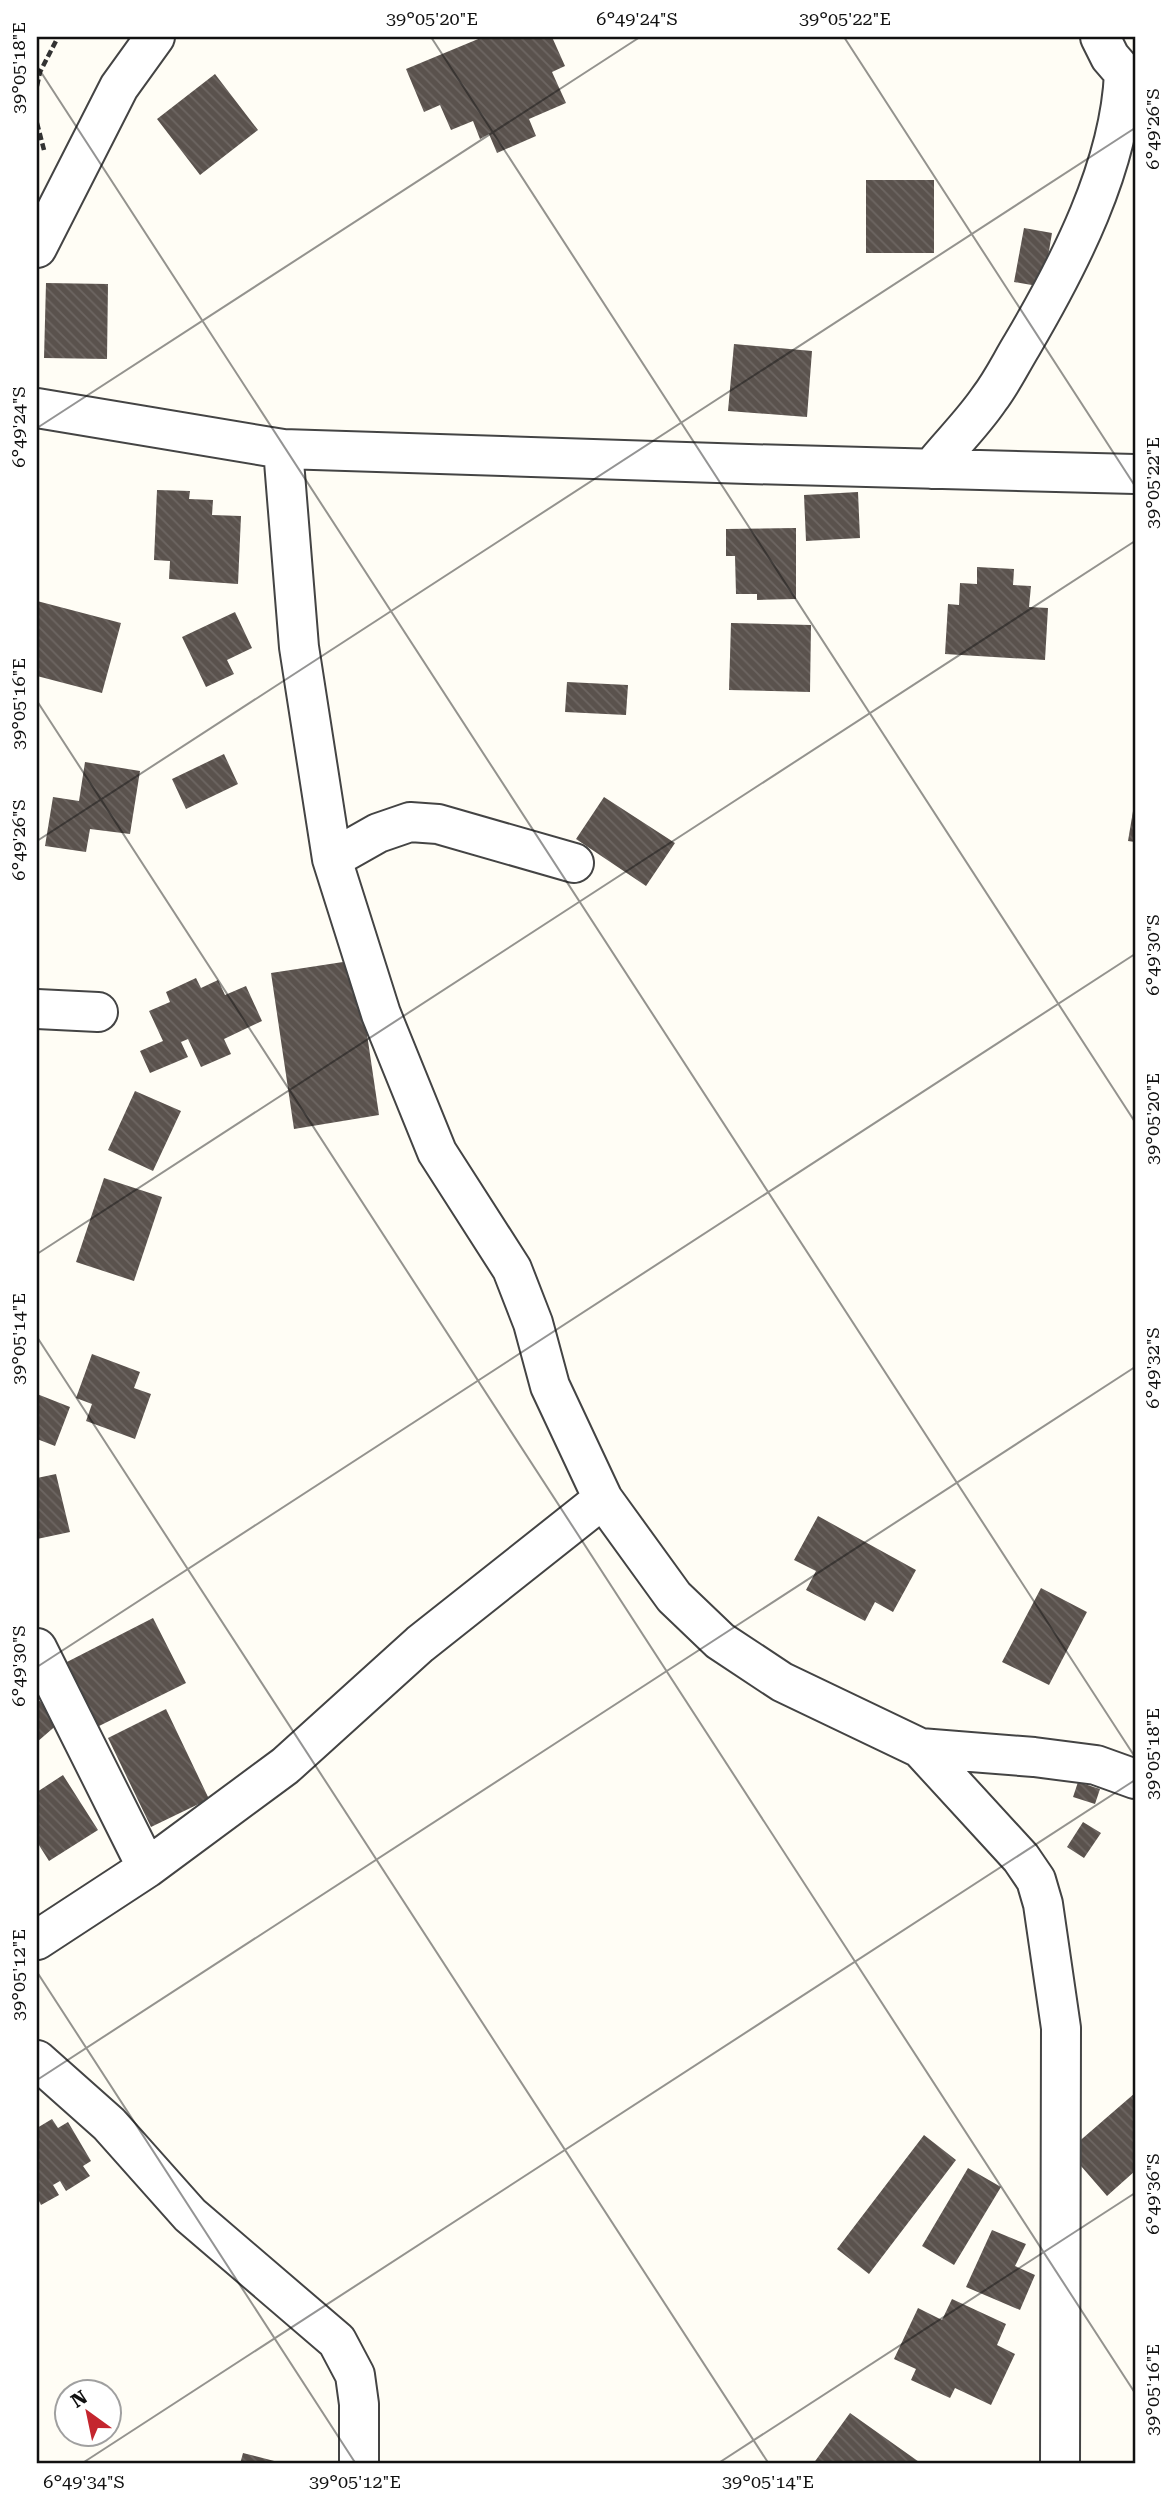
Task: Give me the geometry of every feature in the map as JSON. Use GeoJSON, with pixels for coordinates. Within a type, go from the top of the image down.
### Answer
{"type":"FeatureCollection","features":[{"type":"Feature","properties":{"kind":"street"},"geometry":{"type":"LineString","coordinates":[[37,248],[120,87],[155,37]]}},
{"type":"Feature","properties":{"kind":"street"},"geometry":{"type":"LineString","coordinates":[[931,469],[988,401],[1042,312],[1102,180],[1130,80],[1110,57],[1100,37]]}},
{"type":"Feature","properties":{"kind":"street"},"geometry":{"type":"LineString","coordinates":[[37,408],[283,449],[1135,474]]}},
{"type":"Feature","properties":{"kind":"street"},"geometry":{"type":"LineString","coordinates":[[283,449],[299,647],[332,859],[381,1014],[427,1129],[437,1152],[512,1269],[533,1323],[550,1386],[603,1499],[674,1597],[720,1642],[782,1682],[920,1748],[1096,1765],[1135,1779]]}},
{"type":"Feature","properties":{"kind":"street"},"geometry":{"type":"LineString","coordinates":[[332,859],[378,833],[410,822],[438,824],[574,863]]}},
{"type":"Feature","properties":{"kind":"street"},"geometry":{"type":"LineString","coordinates":[[37,1009],[98,1012]]}},
{"type":"Feature","properties":{"kind":"street"},"geometry":{"type":"LineString","coordinates":[[37,1940],[147,1867],[285,1766],[421,1644],[603,1499]]}},
{"type":"Feature","properties":{"kind":"street"},"geometry":{"type":"LineString","coordinates":[[37,1648],[147,1867]]}},
{"type":"Feature","properties":{"kind":"street"},"geometry":{"type":"LineString","coordinates":[[920,1748],[1021,1858],[1036,1880],[1043,1903],[1061,2028],[1060,2464]]}},
{"type":"Feature","properties":{"kind":"street"},"geometry":{"type":"LineString","coordinates":[[37,2060],[109,2124],[190,2215],[337,2341],[355,2375],[359,2404],[359,2464]]}},
{"type":"Feature","properties":{"kind":"path"},"geometry":{"type":"LineString","coordinates":[[37,86],[40,72],[58,37]]}},
{"type":"Feature","properties":{"kind":"building"},"geometry":{"type":"Polygon","coordinates":[[[483,37],[552,37],[565,66],[552,72],[566,103],[529,119],[536,136],[497,153],[489,134],[480,139],[473,121],[451,130],[440,105],[424,112],[406,69],[483,37]]]}},
{"type":"Feature","properties":{"kind":"building"},"geometry":{"type":"Polygon","coordinates":[[[215,74],[258,130],[200,175],[157,119],[215,74]]]}},
{"type":"Feature","properties":{"kind":"building"},"geometry":{"type":"Polygon","coordinates":[[[866,180],[934,180],[934,253],[866,253],[866,180]]]}},
{"type":"Feature","properties":{"kind":"building"},"geometry":{"type":"Polygon","coordinates":[[[1024,228],[1052,233],[1043,287],[1014,282],[1024,228]]]}},
{"type":"Feature","properties":{"kind":"building"},"geometry":{"type":"Polygon","coordinates":[[[46,283],[108,284],[107,359],[44,358],[46,283]]]}},
{"type":"Feature","properties":{"kind":"building"},"geometry":{"type":"Polygon","coordinates":[[[734,344],[812,351],[807,417],[728,411],[734,344]]]}},
{"type":"Feature","properties":{"kind":"building"},"geometry":{"type":"Polygon","coordinates":[[[157,490],[190,491],[189,499],[213,500],[212,515],[241,516],[238,584],[169,579],[170,561],[154,560],[157,490]]]}},
{"type":"Feature","properties":{"kind":"building"},"geometry":{"type":"Polygon","coordinates":[[[858,492],[860,538],[806,541],[804,495],[858,492]]]}},
{"type":"Feature","properties":{"kind":"building"},"geometry":{"type":"Polygon","coordinates":[[[796,528],[796,599],[757,600],[757,594],[736,594],[735,556],[726,556],[726,529],[796,528]]]}},
{"type":"Feature","properties":{"kind":"building"},"geometry":{"type":"Polygon","coordinates":[[[977,567],[1014,569],[1013,585],[1031,586],[1029,607],[1048,608],[1045,660],[945,654],[948,604],[959,605],[960,583],[977,584],[977,567]]]}},
{"type":"Feature","properties":{"kind":"building"},"geometry":{"type":"Polygon","coordinates":[[[37,601],[121,623],[102,693],[37,676],[37,601]]]}},
{"type":"Feature","properties":{"kind":"building"},"geometry":{"type":"Polygon","coordinates":[[[235,612],[252,648],[227,660],[234,674],[206,687],[182,637],[235,612]]]}},
{"type":"Feature","properties":{"kind":"building"},"geometry":{"type":"Polygon","coordinates":[[[731,623],[811,625],[810,692],[729,690],[731,623]]]}},
{"type":"Feature","properties":{"kind":"building"},"geometry":{"type":"Polygon","coordinates":[[[567,682],[628,685],[626,715],[565,712],[567,682]]]}},
{"type":"Feature","properties":{"kind":"building"},"geometry":{"type":"Polygon","coordinates":[[[224,754],[238,784],[186,809],[172,779],[224,754]]]}},
{"type":"Feature","properties":{"kind":"building"},"geometry":{"type":"Polygon","coordinates":[[[85,762],[140,771],[130,834],[90,829],[86,852],[45,846],[53,797],[79,801],[85,762]]]}},
{"type":"Feature","properties":{"kind":"building"},"geometry":{"type":"Polygon","coordinates":[[[604,797],[675,843],[646,886],[576,839],[604,797]]]}},
{"type":"Feature","properties":{"kind":"building"},"geometry":{"type":"Polygon","coordinates":[[[1135,805],[1135,842],[1128,841],[1135,805]]]}},
{"type":"Feature","properties":{"kind":"building"},"geometry":{"type":"Polygon","coordinates":[[[356,960],[379,1115],[294,1129],[271,973],[356,960]]]}},
{"type":"Feature","properties":{"kind":"building"},"geometry":{"type":"Polygon","coordinates":[[[196,978],[201,988],[218,980],[225,995],[246,986],[262,1021],[224,1039],[231,1054],[201,1067],[188,1039],[181,1042],[188,1057],[150,1073],[140,1051],[163,1041],[149,1011],[170,1002],[166,992],[196,978]]]}},
{"type":"Feature","properties":{"kind":"building"},"geometry":{"type":"Polygon","coordinates":[[[135,1091],[181,1111],[153,1171],[108,1150],[135,1091]]]}},
{"type":"Feature","properties":{"kind":"building"},"geometry":{"type":"Polygon","coordinates":[[[104,1178],[162,1197],[134,1281],[76,1262],[104,1178]]]}},
{"type":"Feature","properties":{"kind":"building"},"geometry":{"type":"Polygon","coordinates":[[[92,1354],[140,1372],[134,1388],[151,1394],[135,1439],[86,1421],[92,1404],[76,1398],[92,1354]]]}},
{"type":"Feature","properties":{"kind":"building"},"geometry":{"type":"Polygon","coordinates":[[[37,1394],[70,1407],[55,1446],[37,1439],[37,1394]]]}},
{"type":"Feature","properties":{"kind":"building"},"geometry":{"type":"Polygon","coordinates":[[[56,1474],[70,1532],[37,1539],[37,1478],[56,1474]]]}},
{"type":"Feature","properties":{"kind":"building"},"geometry":{"type":"Polygon","coordinates":[[[818,1516],[916,1570],[893,1612],[875,1602],[865,1621],[806,1590],[816,1571],[794,1560],[818,1516]]]}},
{"type":"Feature","properties":{"kind":"building"},"geometry":{"type":"Polygon","coordinates":[[[1041,1588],[1087,1612],[1049,1685],[1002,1662],[1041,1588]]]}},
{"type":"Feature","properties":{"kind":"building"},"geometry":{"type":"Polygon","coordinates":[[[153,1618],[186,1683],[95,1728],[63,1664],[153,1618]]]}},
{"type":"Feature","properties":{"kind":"building"},"geometry":{"type":"Polygon","coordinates":[[[37,1698],[59,1723],[37,1742],[37,1698]]]}},
{"type":"Feature","properties":{"kind":"building"},"geometry":{"type":"Polygon","coordinates":[[[166,1709],[209,1799],[151,1827],[108,1738],[166,1709]]]}},
{"type":"Feature","properties":{"kind":"building"},"geometry":{"type":"Polygon","coordinates":[[[63,1775],[98,1830],[49,1861],[37,1842],[37,1792],[63,1775]]]}},
{"type":"Feature","properties":{"kind":"building"},"geometry":{"type":"Polygon","coordinates":[[[1078,1782],[1100,1789],[1095,1804],[1073,1797],[1078,1782]]]}},
{"type":"Feature","properties":{"kind":"building"},"geometry":{"type":"Polygon","coordinates":[[[1083,1822],[1101,1833],[1084,1858],[1067,1847],[1083,1822]]]}},
{"type":"Feature","properties":{"kind":"building"},"geometry":{"type":"Polygon","coordinates":[[[1135,2093],[1135,2171],[1107,2196],[1068,2151],[1135,2093]]]}},
{"type":"Feature","properties":{"kind":"building"},"geometry":{"type":"Polygon","coordinates":[[[52,2119],[58,2128],[68,2122],[91,2161],[83,2166],[90,2176],[66,2191],[60,2181],[53,2185],[59,2195],[41,2205],[37,2197],[37,2128],[52,2119]]]}},
{"type":"Feature","properties":{"kind":"building"},"geometry":{"type":"Polygon","coordinates":[[[924,2135],[956,2160],[869,2274],[837,2249],[924,2135]]]}},
{"type":"Feature","properties":{"kind":"building"},"geometry":{"type":"Polygon","coordinates":[[[968,2168],[1001,2187],[954,2265],[922,2246],[968,2168]]]}},
{"type":"Feature","properties":{"kind":"building"},"geometry":{"type":"Polygon","coordinates":[[[992,2230],[1026,2244],[1015,2266],[1035,2275],[1020,2310],[966,2287],[992,2230]]]}},
{"type":"Feature","properties":{"kind":"building"},"geometry":{"type":"Polygon","coordinates":[[[952,2299],[1006,2324],[997,2345],[1015,2354],[991,2405],[955,2388],[950,2398],[911,2380],[916,2369],[894,2359],[918,2308],[942,2320],[952,2299]]]}},
{"type":"Feature","properties":{"kind":"building"},"geometry":{"type":"Polygon","coordinates":[[[850,2413],[922,2464],[813,2464],[850,2413]]]}},
{"type":"Feature","properties":{"kind":"building"},"geometry":{"type":"Polygon","coordinates":[[[243,2453],[282,2463],[282,2464],[240,2464],[243,2453]]]}}]}
